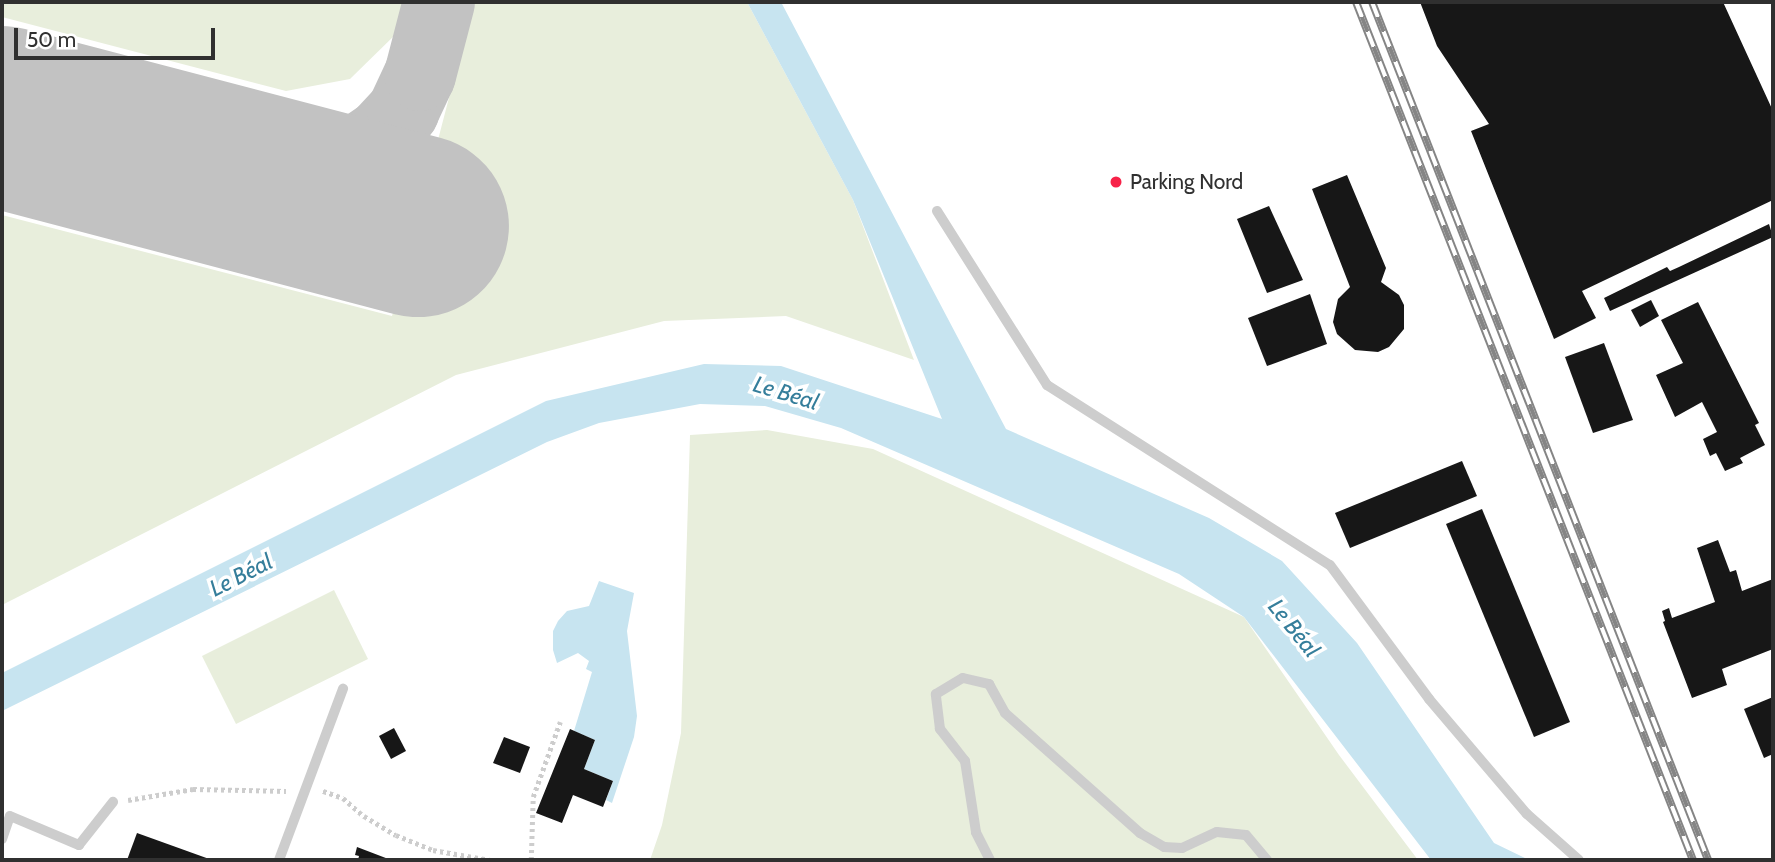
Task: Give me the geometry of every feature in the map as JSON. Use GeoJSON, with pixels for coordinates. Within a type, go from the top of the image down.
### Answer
{"type":"FeatureCollection","features":[{"type":"Feature","properties":{"kind":"lane"},"geometry":{"type":"LineString","coordinates":[[937,211],[1047,385],[1330,565],[1429,699],[1527,814],[1579,860]]}},
{"type":"Feature","properties":{"kind":"lane"},"geometry":{"type":"LineString","coordinates":[[990,860],[976,832],[965,761],[940,729],[936,694],[963,678],[989,684],[1005,713],[1140,833],[1164,846],[1182,848],[1217,832],[1246,835],[1267,860]]}},
{"type":"Feature","properties":{"kind":"lane"},"geometry":{"type":"LineString","coordinates":[[279,860],[343,690]]}},
{"type":"Feature","properties":{"kind":"lane"},"geometry":{"type":"LineString","coordinates":[[2,839],[10,816],[79,845],[113,802]]}},
{"type":"Feature","properties":{"kind":"path"},"geometry":{"type":"LineString","coordinates":[[531,860],[533,797],[560,722]]}},
{"type":"Feature","properties":{"kind":"path"},"geometry":{"type":"LineString","coordinates":[[113,802],[193,789],[328,791],[343,798],[364,816],[396,835],[433,850],[490,860]]}},
{"type":"Feature","properties":{"kind":"green space"},"geometry":{"type":"Polygon","coordinates":[[[2,2],[406,2],[398,32],[350,79],[286,91],[2,17],[2,2]]]}},
{"type":"Feature","properties":{"kind":"green space"},"geometry":{"type":"Polygon","coordinates":[[[474,2],[747,2],[853,200],[914,360],[786,316],[664,321],[456,375],[2,605],[2,215],[392,316],[474,2]]]}},
{"type":"Feature","properties":{"kind":"green space"},"geometry":{"type":"Polygon","coordinates":[[[767,430],[873,449],[1244,617],[1339,755],[1418,860],[650,860],[662,825],[681,733],[690,435],[767,430]]]}},
{"type":"Feature","properties":{"kind":"green space"},"geometry":{"type":"Polygon","coordinates":[[[334,590],[368,659],[236,724],[202,656],[334,590]]]}},
{"type":"Feature","properties":{"kind":"water","name":"Le Béal"},"geometry":{"type":"Polygon","coordinates":[[[747,2],[781,2],[1006,429],[1209,518],[1282,561],[1357,643],[1494,843],[1529,860],[1431,860],[1244,617],[1179,574],[841,428],[765,406],[700,404],[599,423],[547,442],[2,711],[2,673],[546,401],[704,364],[781,366],[942,419],[853,200],[747,2]]]}},
{"type":"Feature","properties":{"kind":"water"},"geometry":{"type":"Polygon","coordinates":[[[599,581],[634,593],[627,631],[637,716],[634,737],[612,803],[606,800],[613,781],[584,769],[595,740],[574,731],[592,672],[586,669],[589,661],[578,653],[557,663],[553,650],[553,631],[558,621],[567,611],[589,606],[599,581]]]}},
{"type":"Feature","properties":{"kind":"building"},"geometry":{"type":"Polygon","coordinates":[[[1420,2],[1723,2],[1773,111],[1773,200],[1582,291],[1596,318],[1554,339],[1471,131],[1489,124],[1437,46],[1420,2]]]}},
{"type":"Feature","properties":{"kind":"building"},"geometry":{"type":"Polygon","coordinates":[[[1347,175],[1386,268],[1381,282],[1399,295],[1404,305],[1404,329],[1389,347],[1378,352],[1355,350],[1337,334],[1333,322],[1338,299],[1350,287],[1312,189],[1347,175]]]}},
{"type":"Feature","properties":{"kind":"building"},"geometry":{"type":"Polygon","coordinates":[[[1269,206],[1303,280],[1267,293],[1237,219],[1269,206]]]}},
{"type":"Feature","properties":{"kind":"building"},"geometry":{"type":"Polygon","coordinates":[[[1769,224],[1773,237],[1610,311],[1604,298],[1667,267],[1670,271],[1769,224]]]}},
{"type":"Feature","properties":{"kind":"building"},"geometry":{"type":"Polygon","coordinates":[[[1310,294],[1327,344],[1267,366],[1248,318],[1310,294]]]}},
{"type":"Feature","properties":{"kind":"building"},"geometry":{"type":"Polygon","coordinates":[[[1651,300],[1659,316],[1640,327],[1631,310],[1651,300]]]}},
{"type":"Feature","properties":{"kind":"building"},"geometry":{"type":"Polygon","coordinates":[[[1698,302],[1759,423],[1755,425],[1765,445],[1740,458],[1743,463],[1725,471],[1716,453],[1710,456],[1703,439],[1717,432],[1702,402],[1675,417],[1656,375],[1683,363],[1661,320],[1698,302]]]}},
{"type":"Feature","properties":{"kind":"building"},"geometry":{"type":"Polygon","coordinates":[[[1604,343],[1633,420],[1593,433],[1565,357],[1604,343]]]}},
{"type":"Feature","properties":{"kind":"building"},"geometry":{"type":"Polygon","coordinates":[[[1462,461],[1477,496],[1350,548],[1335,513],[1462,461]]]}},
{"type":"Feature","properties":{"kind":"building"},"geometry":{"type":"Polygon","coordinates":[[[1482,509],[1570,722],[1534,737],[1446,524],[1482,509]]]}},
{"type":"Feature","properties":{"kind":"building"},"geometry":{"type":"Polygon","coordinates":[[[1718,540],[1730,572],[1736,570],[1742,591],[1773,579],[1773,649],[1722,669],[1727,685],[1692,698],[1663,622],[1662,611],[1669,608],[1672,618],[1715,602],[1697,548],[1718,540]]]}},
{"type":"Feature","properties":{"kind":"building"},"geometry":{"type":"Polygon","coordinates":[[[1773,697],[1773,754],[1764,758],[1744,709],[1773,697]]]}},
{"type":"Feature","properties":{"kind":"building"},"geometry":{"type":"Polygon","coordinates":[[[394,728],[406,751],[391,759],[379,736],[394,728]]]}},
{"type":"Feature","properties":{"kind":"building"},"geometry":{"type":"Polygon","coordinates":[[[570,729],[595,740],[584,769],[613,781],[603,807],[573,795],[562,823],[536,813],[570,729]]]}},
{"type":"Feature","properties":{"kind":"building"},"geometry":{"type":"Polygon","coordinates":[[[504,737],[530,747],[520,773],[493,763],[504,737]]]}},
{"type":"Feature","properties":{"kind":"building"},"geometry":{"type":"Polygon","coordinates":[[[137,833],[212,860],[127,860],[137,833]]]}},
{"type":"Feature","properties":{"kind":"building"},"geometry":{"type":"Polygon","coordinates":[[[357,847],[391,860],[358,860],[359,856],[355,855],[357,847]]]}},
{"type":"Feature","properties":{"kind":"taxiway"},"geometry":{"type":"LineString","coordinates":[[214,172],[271,177],[309,175],[346,159],[381,135],[403,111],[420,75],[439,2]]}},
{"type":"Feature","properties":{"kind":"runway"},"geometry":{"type":"LineString","coordinates":[[2,117],[418,226]]}},
{"type":"Feature","properties":{"kind":"railway"},"geometry":{"type":"LineString","coordinates":[[1356,2],[1693,860]]}},
{"type":"Feature","properties":{"kind":"railway"},"geometry":{"type":"LineString","coordinates":[[1372,2],[1708,860]]}},
{"type":"Feature","properties":{"kind":"place","name":"Parking Nord"},"geometry":{"type":"Point","coordinates":[1116,182]}}]}
